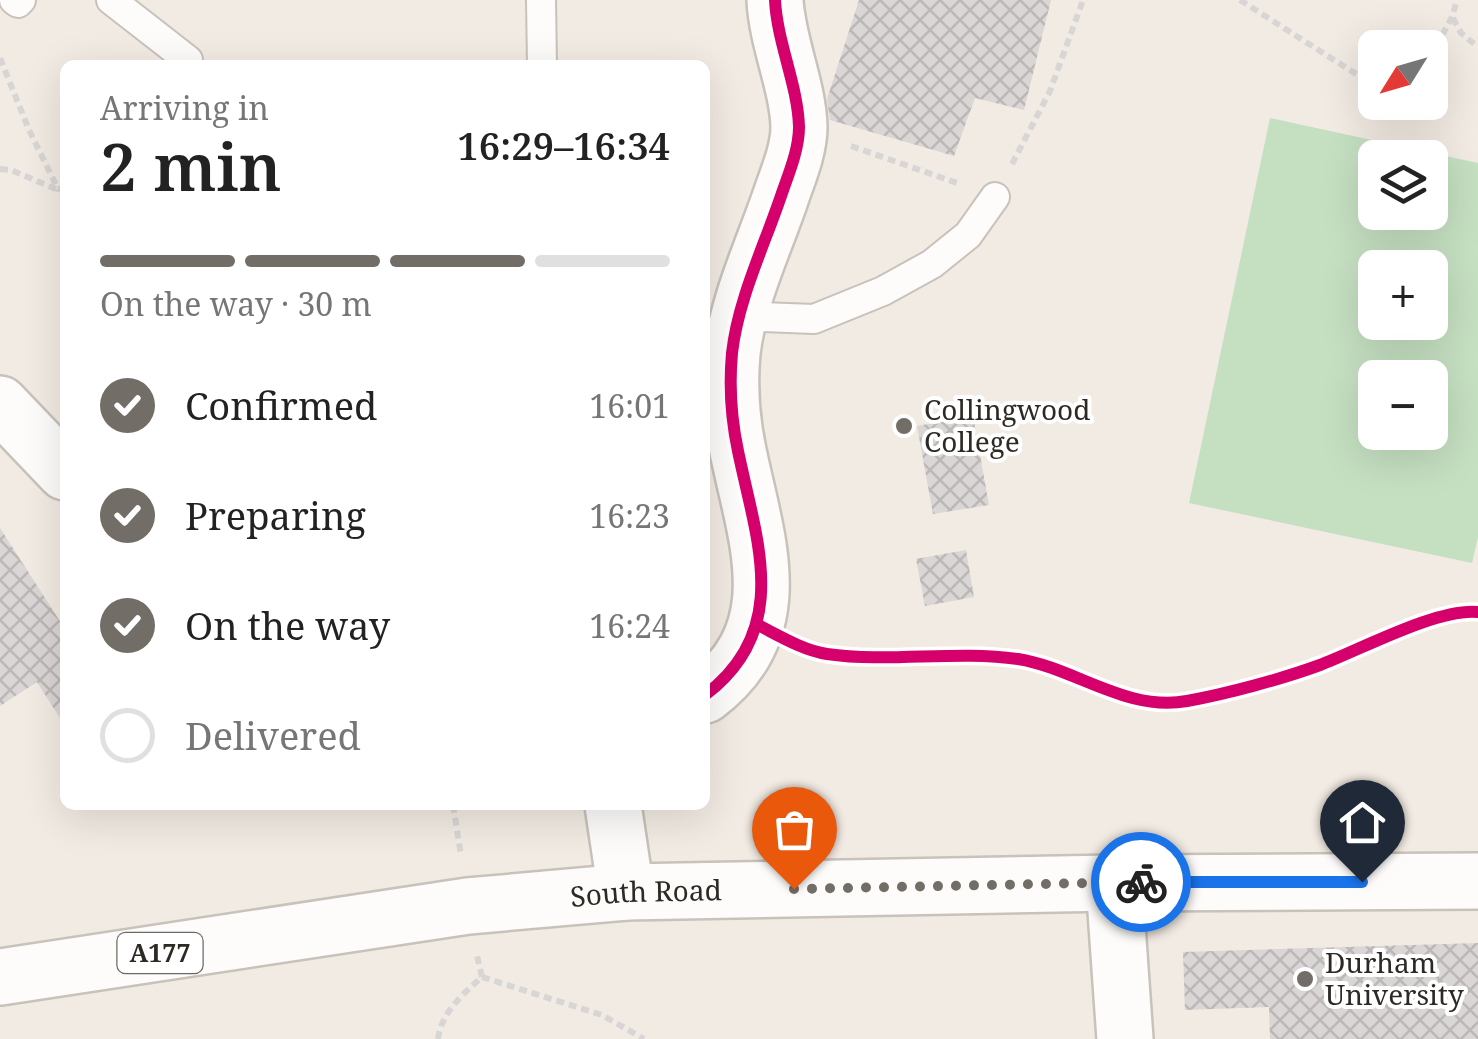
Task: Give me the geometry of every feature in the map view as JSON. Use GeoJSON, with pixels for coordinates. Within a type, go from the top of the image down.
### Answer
{"type":"FeatureCollection","features":[{"type":"Feature","properties":{"kind":"main road"},"geometry":{"type":"LineString","coordinates":[[710,691],[727,679],[756,624],[762,579],[760,540],[721,451],[740,316],[792,163],[799,128],[775,0]]}},
{"type":"Feature","properties":{"kind":"main road"},"geometry":{"type":"LineString","coordinates":[[0,404],[60,467]]}},
{"type":"Feature","properties":{"kind":"main road"},"geometry":{"type":"LineString","coordinates":[[614,810],[626,892]]}},
{"type":"Feature","properties":{"kind":"main road","name":"South Road"},"geometry":{"type":"LineString","coordinates":[[0,977],[468,906],[626,892],[1114,882],[1478,881]]}},
{"type":"Feature","properties":{"kind":"main road"},"geometry":{"type":"LineString","coordinates":[[1114,882],[1125,1039]]}},
{"type":"Feature","properties":{"kind":"lane"},"geometry":{"type":"LineString","coordinates":[[111,0],[188,60]]}},
{"type":"Feature","properties":{"kind":"lane"},"geometry":{"type":"LineString","coordinates":[[541,0],[542,60]]}},
{"type":"Feature","properties":{"kind":"lane"},"geometry":{"type":"LineString","coordinates":[[740,316],[814,319],[882,291],[932,264],[968,235],[984,192]]}},
{"type":"Feature","properties":{"kind":"path"},"geometry":{"type":"LineString","coordinates":[[799,128],[984,192],[1050,91],[1083,0]]}},
{"type":"Feature","properties":{"kind":"path"},"geometry":{"type":"LineString","coordinates":[[1240,0],[1358,75]]}},
{"type":"Feature","properties":{"kind":"path"},"geometry":{"type":"LineString","coordinates":[[1445,30],[1457,0]]}},
{"type":"Feature","properties":{"kind":"path"},"geometry":{"type":"LineString","coordinates":[[1452,17],[1460,33],[1478,47]]}},
{"type":"Feature","properties":{"kind":"path"},"geometry":{"type":"LineString","coordinates":[[0,58],[28,130],[60,185]]}},
{"type":"Feature","properties":{"kind":"path"},"geometry":{"type":"LineString","coordinates":[[0,169],[60,189]]}},
{"type":"Feature","properties":{"kind":"path"},"geometry":{"type":"LineString","coordinates":[[468,906],[482,976]]}},
{"type":"Feature","properties":{"kind":"path"},"geometry":{"type":"LineString","coordinates":[[438,1039],[440,1028],[458,998],[482,976]]}},
{"type":"Feature","properties":{"kind":"path"},"geometry":{"type":"LineString","coordinates":[[482,976],[602,1016],[644,1039]]}},
{"type":"Feature","properties":{"kind":"green space"},"geometry":{"type":"Polygon","coordinates":[[[1270,118],[1372,140],[1358,140],[1358,230],[1448,230],[1448,157],[1478,163],[1478,537],[1472,563],[1189,503],[1270,118]]]}},
{"type":"Feature","properties":{"kind":"building"},"geometry":{"type":"Polygon","coordinates":[[[859,0],[1051,0],[1024,110],[975,98],[954,156],[830,120],[827,99],[859,0]]]}},
{"type":"Feature","properties":{"kind":"building"},"geometry":{"type":"Polygon","coordinates":[[[973,416],[989,505],[933,514],[917,426],[973,416]]]}},
{"type":"Feature","properties":{"kind":"building"},"geometry":{"type":"Polygon","coordinates":[[[0,528],[60,621],[60,718],[37,682],[0,706],[0,528]]]}},
{"type":"Feature","properties":{"kind":"building"},"geometry":{"type":"Polygon","coordinates":[[[966,550],[974,597],[925,606],[916,559],[966,550]]]}},
{"type":"Feature","properties":{"kind":"building","name":"Durham University"},"geometry":{"type":"Polygon","coordinates":[[[1478,943],[1478,1039],[1270,1039],[1269,1007],[1185,1010],[1183,952],[1478,943]]]}},
{"type":"Feature","properties":{"kind":"cycle path"},"geometry":{"type":"LineString","coordinates":[[710,690],[732,669],[750,641],[759,612],[759,549],[736,439],[731,378],[740,312],[799,135],[798,111],[775,0]]}},
{"type":"Feature","properties":{"kind":"cycle path"},"geometry":{"type":"LineString","coordinates":[[756,624],[799,646],[827,654],[1018,659],[1122,695],[1165,703],[1272,681],[1421,623],[1478,612]]}},
{"type":"Feature","properties":{"kind":"way so far"},"geometry":{"type":"LineString","coordinates":[[794,889],[1141,882]]}},
{"type":"Feature","properties":{"kind":"place","name":"Collingwood College"},"geometry":{"type":"Point","coordinates":[904,426]}},
{"type":"Feature","properties":{"kind":"place","name":"Durham University"},"geometry":{"type":"Point","coordinates":[1305,979]}},
{"type":"Feature","properties":{"kind":"route"},"geometry":{"type":"LineString","coordinates":[[1141,882],[1362,882]]}}]}
